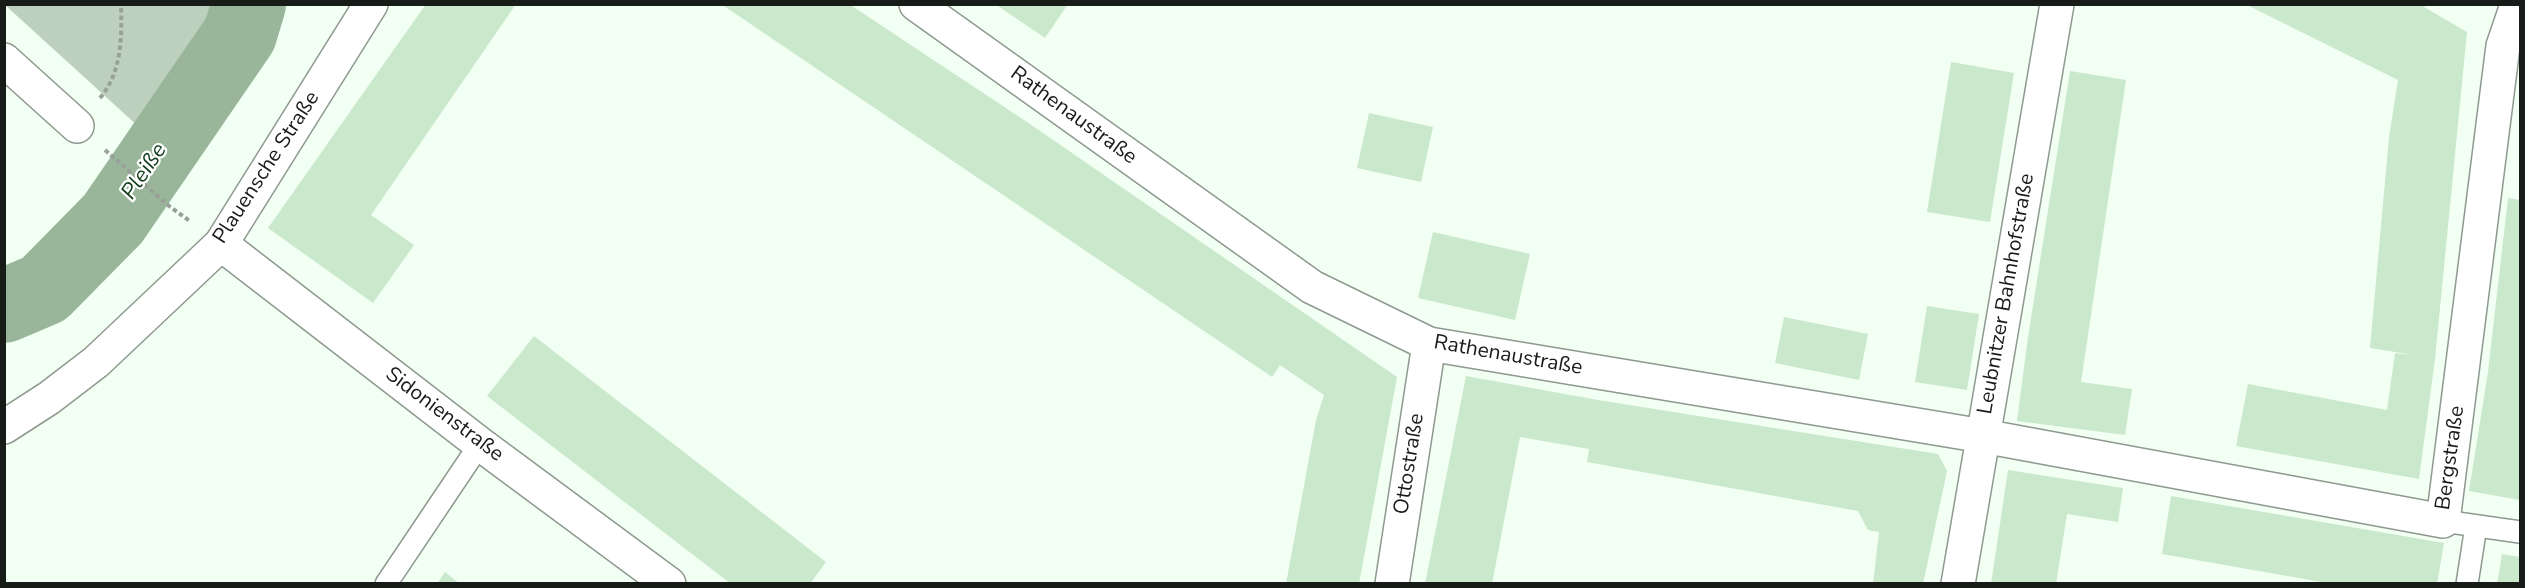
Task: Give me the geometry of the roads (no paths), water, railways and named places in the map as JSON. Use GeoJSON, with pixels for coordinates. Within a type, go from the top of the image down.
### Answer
{"type":"FeatureCollection","features":[{"type":"Feature","properties":{"kind":"street","name":"Plauensche Straße"},"geometry":{"type":"LineString","coordinates":[[4,427],[49,398],[96,362],[221,244],[371,4]]}},
{"type":"Feature","properties":{"kind":"street","name":"Rathenaustraße"},"geometry":{"type":"LineString","coordinates":[[916,4],[1312,287],[1429,344],[1983,436]]}},
{"type":"Feature","properties":{"kind":"street","name":"Leubnitzer Bahnhofstraße"},"geometry":{"type":"LineString","coordinates":[[1958,584],[2057,4]]}},
{"type":"Feature","properties":{"kind":"street","name":"Bergstraße"},"geometry":{"type":"LineString","coordinates":[[1983,436],[2443,521],[2503,46],[2518,5]]}},
{"type":"Feature","properties":{"kind":"street"},"geometry":{"type":"LineString","coordinates":[[4,60],[77,126]]}},
{"type":"Feature","properties":{"kind":"street","name":"Sidonienstraße"},"geometry":{"type":"LineString","coordinates":[[221,244],[480,444],[669,584]]}},
{"type":"Feature","properties":{"kind":"street","name":"Ottostraße"},"geometry":{"type":"LineString","coordinates":[[1392,584],[1429,344]]}},
{"type":"Feature","properties":{"kind":"lane"},"geometry":{"type":"LineString","coordinates":[[386,584],[480,444]]}},
{"type":"Feature","properties":{"kind":"lane"},"geometry":{"type":"LineString","coordinates":[[2443,521],[2520,532]]}},
{"type":"Feature","properties":{"kind":"lane"},"geometry":{"type":"LineString","coordinates":[[2467,584],[2476,526]]}},
{"type":"Feature","properties":{"kind":"waterway","name":"Pleiße"},"geometry":{"type":"LineString","coordinates":[[4,306],[44,289],[113,219],[240,34],[249,4]]}}]}
